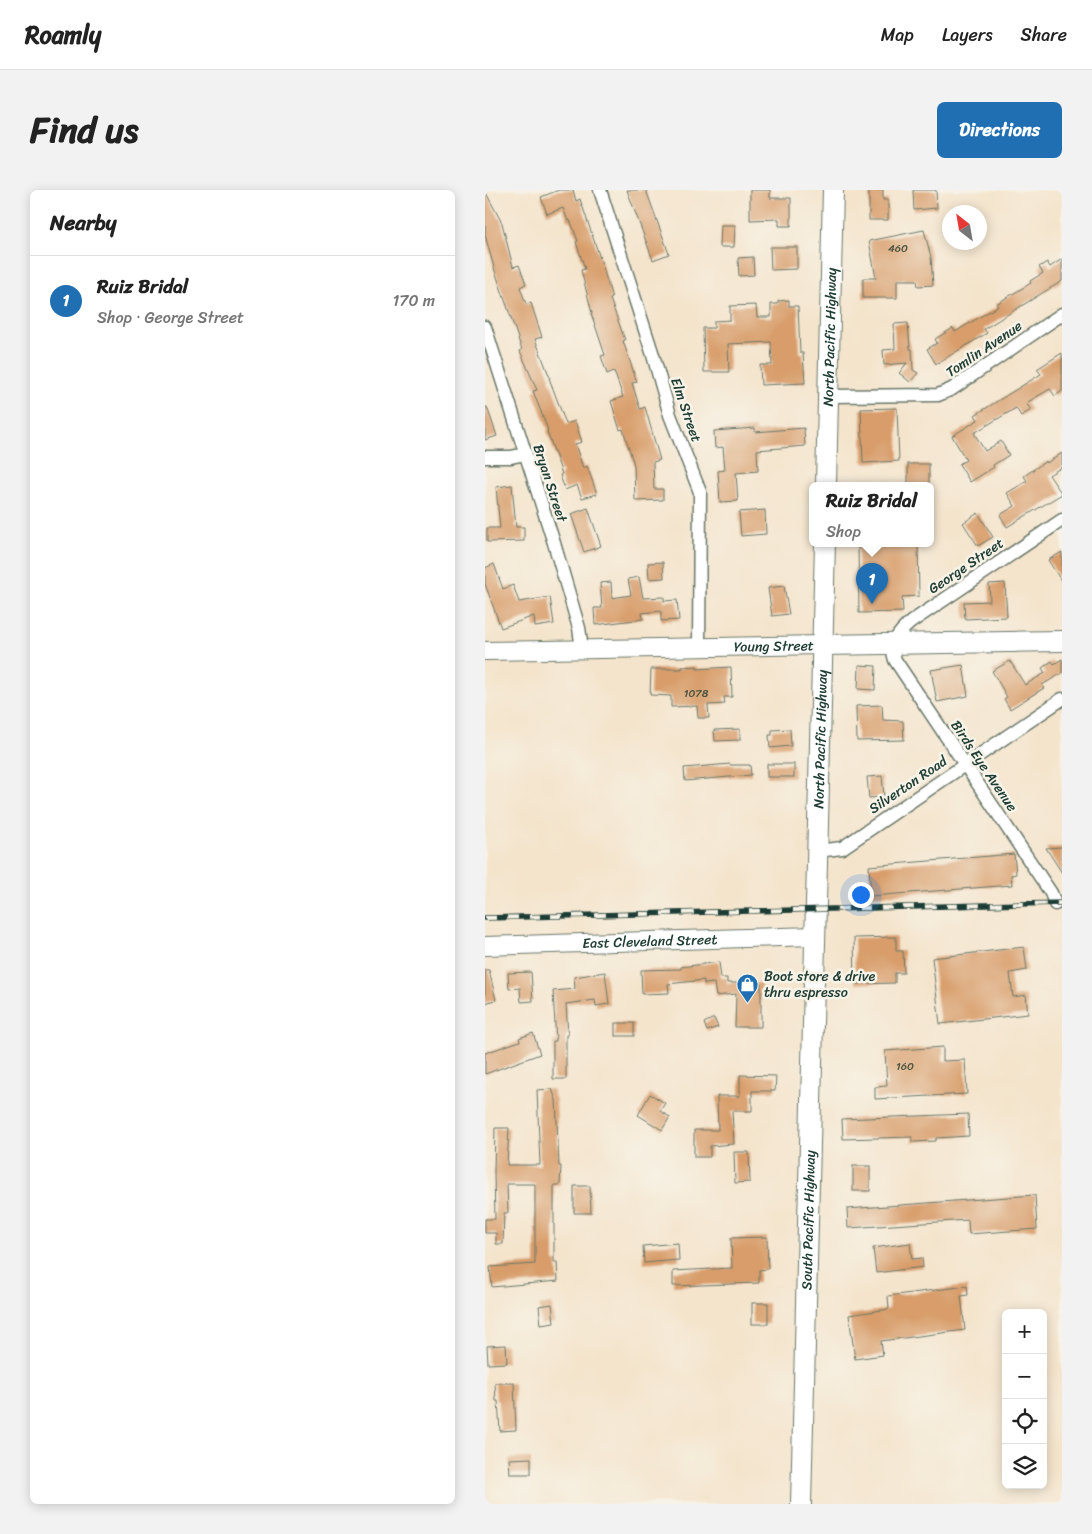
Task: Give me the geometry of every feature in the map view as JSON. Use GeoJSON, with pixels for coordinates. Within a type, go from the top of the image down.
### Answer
{"type":"FeatureCollection","features":[{"type":"Feature","properties":{"kind":"main road","name":"North Pacific Highway"},"geometry":{"type":"LineString","coordinates":[[826,482],[833,190]]}},
{"type":"Feature","properties":{"kind":"main road","name":"North Pacific Highway"},"geometry":{"type":"LineString","coordinates":[[815,936],[825,547]]}},
{"type":"Feature","properties":{"kind":"main road","name":"Young Street"},"geometry":{"type":"LineString","coordinates":[[485,651],[1062,641]]}},
{"type":"Feature","properties":{"kind":"main road","name":"East Cleveland Street"},"geometry":{"type":"LineString","coordinates":[[485,946],[815,936]]}},
{"type":"Feature","properties":{"kind":"main road","name":"South Pacific Highway"},"geometry":{"type":"LineString","coordinates":[[801,1504],[815,936]]}},
{"type":"Feature","properties":{"kind":"street","name":"Elm Street"},"geometry":{"type":"LineString","coordinates":[[600,190],[653,355],[671,421],[700,492],[699,647]]}},
{"type":"Feature","properties":{"kind":"street","name":"Tomlin Avenue"},"geometry":{"type":"LineString","coordinates":[[828,396],[938,395],[952,389],[1062,314]]}},
{"type":"Feature","properties":{"kind":"street","name":"Bryan Street"},"geometry":{"type":"LineString","coordinates":[[485,327],[571,600],[581,636],[582,648]]}},
{"type":"Feature","properties":{"kind":"street"},"geometry":{"type":"LineString","coordinates":[[485,457],[511,457],[525,454]]}},
{"type":"Feature","properties":{"kind":"street","name":"George Street"},"geometry":{"type":"LineString","coordinates":[[894,644],[899,632],[911,622],[1062,520]]}},
{"type":"Feature","properties":{"kind":"street","name":"Birds Eye Avenue"},"geometry":{"type":"LineString","coordinates":[[894,644],[895,660],[1051,892],[1055,904]]}},
{"type":"Feature","properties":{"kind":"street","name":"Silverton Road"},"geometry":{"type":"LineString","coordinates":[[817,851],[842,848],[1062,699]]}},
{"type":"Feature","properties":{"kind":"building"},"geometry":{"type":"Polygon","coordinates":[[[559,190],[573,190],[576,201],[580,199],[602,264],[612,298],[610,299],[625,340],[623,341],[637,382],[632,383],[640,409],[645,407],[660,460],[653,462],[654,489],[663,489],[663,500],[635,501],[634,465],[623,429],[620,430],[611,401],[623,397],[614,371],[607,374],[601,356],[605,355],[591,313],[581,270],[585,269],[576,242],[578,241],[563,208],[547,214],[541,197],[559,190]]]}},
{"type":"Feature","properties":{"kind":"building"},"geometry":{"type":"Polygon","coordinates":[[[627,190],[646,190],[669,254],[653,260],[627,190]]]}},
{"type":"Feature","properties":{"kind":"building"},"geometry":{"type":"Polygon","coordinates":[[[750,190],[770,190],[770,198],[791,198],[791,226],[779,226],[779,219],[750,220],[750,190]]]}},
{"type":"Feature","properties":{"kind":"building"},"geometry":{"type":"Polygon","coordinates":[[[869,190],[883,190],[883,200],[888,200],[888,220],[869,220],[869,190]]]}},
{"type":"Feature","properties":{"kind":"building"},"geometry":{"type":"Polygon","coordinates":[[[913,190],[936,190],[937,208],[914,210],[913,190]]]}},
{"type":"Feature","properties":{"kind":"building"},"geometry":{"type":"Polygon","coordinates":[[[485,191],[502,223],[513,267],[519,265],[526,284],[520,287],[526,304],[531,303],[542,337],[535,339],[566,424],[575,421],[582,442],[575,444],[583,468],[587,466],[597,494],[582,498],[577,485],[565,490],[548,430],[533,391],[537,390],[520,351],[522,350],[495,271],[485,235],[485,191]]]}},
{"type":"Feature","properties":{"kind":"building"},"geometry":{"type":"Polygon","coordinates":[[[721,225],[735,225],[734,247],[720,247],[721,225]]]}},
{"type":"Feature","properties":{"kind":"building"},"geometry":{"type":"Polygon","coordinates":[[[924,230],[931,257],[933,285],[918,286],[917,280],[897,280],[897,298],[863,298],[863,278],[876,278],[869,241],[924,230]]]}},
{"type":"Feature","properties":{"kind":"building"},"geometry":{"type":"Polygon","coordinates":[[[770,247],[797,247],[797,269],[771,270],[770,247]]]}},
{"type":"Feature","properties":{"kind":"building"},"geometry":{"type":"Polygon","coordinates":[[[753,257],[754,275],[739,276],[738,258],[753,257]]]}},
{"type":"Feature","properties":{"kind":"building"},"geometry":{"type":"Polygon","coordinates":[[[1062,259],[1062,281],[984,329],[987,333],[936,364],[927,349],[937,343],[935,339],[953,328],[955,332],[998,306],[996,304],[1031,283],[1030,281],[1043,273],[1039,267],[1047,262],[1050,267],[1062,259]]]}},
{"type":"Feature","properties":{"kind":"building"},"geometry":{"type":"Polygon","coordinates":[[[789,300],[789,306],[798,306],[800,353],[803,353],[805,383],[761,385],[760,365],[772,365],[771,342],[728,344],[729,372],[704,372],[703,328],[714,328],[714,321],[730,320],[730,306],[756,305],[757,317],[771,317],[771,304],[778,304],[778,301],[789,300]]]}},
{"type":"Feature","properties":{"kind":"building"},"geometry":{"type":"Polygon","coordinates":[[[908,323],[913,370],[918,373],[910,382],[899,373],[907,363],[884,365],[883,350],[895,349],[894,324],[908,323]]]}},
{"type":"Feature","properties":{"kind":"building"},"geometry":{"type":"Polygon","coordinates":[[[1062,353],[1062,391],[1055,396],[1050,389],[1026,403],[1031,410],[1021,416],[1016,408],[974,433],[985,451],[1001,441],[1009,455],[970,482],[959,464],[966,460],[952,436],[978,420],[975,415],[1041,374],[1037,369],[1062,353]]]}},
{"type":"Feature","properties":{"kind":"building"},"geometry":{"type":"Polygon","coordinates":[[[485,407],[487,407],[497,436],[485,440],[485,407]]]}},
{"type":"Feature","properties":{"kind":"building"},"geometry":{"type":"Polygon","coordinates":[[[897,408],[899,461],[863,463],[861,409],[897,408]]]}},
{"type":"Feature","properties":{"kind":"building"},"geometry":{"type":"Polygon","coordinates":[[[755,428],[755,432],[804,428],[805,446],[757,450],[758,471],[736,473],[738,501],[720,502],[718,471],[725,470],[723,447],[715,448],[714,431],[755,428]]]}},
{"type":"Feature","properties":{"kind":"building"},"geometry":{"type":"Polygon","coordinates":[[[1062,453],[1062,467],[1049,475],[1062,494],[1007,527],[1000,515],[1015,506],[1007,493],[1027,481],[1024,476],[1062,453]]]}},
{"type":"Feature","properties":{"kind":"building"},"geometry":{"type":"Polygon","coordinates":[[[908,464],[929,464],[929,482],[908,482],[908,464]]]}},
{"type":"Feature","properties":{"kind":"building"},"geometry":{"type":"Polygon","coordinates":[[[512,485],[516,527],[524,527],[524,541],[487,542],[487,528],[500,528],[496,487],[512,485]]]}},
{"type":"Feature","properties":{"kind":"building"},"geometry":{"type":"Polygon","coordinates":[[[588,508],[601,546],[584,552],[571,514],[588,508]]]}},
{"type":"Feature","properties":{"kind":"building"},"geometry":{"type":"Polygon","coordinates":[[[765,510],[766,534],[741,536],[739,512],[765,510]]]}},
{"type":"Feature","properties":{"kind":"building"},"geometry":{"type":"Polygon","coordinates":[[[978,513],[993,537],[978,546],[963,523],[978,513]]]}},
{"type":"Feature","properties":{"kind":"building"},"geometry":{"type":"Polygon","coordinates":[[[858,547],[918,547],[919,596],[902,597],[903,612],[859,613],[858,547]]]}},
{"type":"Feature","properties":{"kind":"building"},"geometry":{"type":"Polygon","coordinates":[[[1062,552],[1062,582],[1048,560],[1062,552]]]}},
{"type":"Feature","properties":{"kind":"building"},"geometry":{"type":"Polygon","coordinates":[[[663,562],[664,578],[649,579],[648,563],[663,562]]]}},
{"type":"Feature","properties":{"kind":"building"},"geometry":{"type":"Polygon","coordinates":[[[494,564],[503,589],[513,585],[519,602],[550,597],[554,624],[535,627],[534,616],[501,628],[485,584],[485,568],[494,564]]]}},
{"type":"Feature","properties":{"kind":"building"},"geometry":{"type":"Polygon","coordinates":[[[639,577],[643,598],[664,597],[664,601],[677,600],[679,620],[661,621],[661,611],[642,613],[643,619],[595,625],[594,608],[602,608],[600,583],[611,582],[612,598],[631,595],[628,579],[639,577]]]}},
{"type":"Feature","properties":{"kind":"building"},"geometry":{"type":"Polygon","coordinates":[[[1005,583],[1007,617],[965,619],[964,602],[990,601],[989,584],[1005,583]]]}},
{"type":"Feature","properties":{"kind":"building"},"geometry":{"type":"Polygon","coordinates":[[[784,586],[789,614],[772,616],[768,588],[784,586]]]}},
{"type":"Feature","properties":{"kind":"building"},"geometry":{"type":"Polygon","coordinates":[[[1062,659],[1062,673],[1042,685],[1044,688],[1010,709],[1004,699],[1007,697],[992,671],[1010,661],[1025,685],[1045,673],[1042,668],[1052,661],[1054,664],[1062,659]]]}},
{"type":"Feature","properties":{"kind":"building"},"geometry":{"type":"Polygon","coordinates":[[[859,665],[876,666],[875,690],[858,689],[859,665]]]}},
{"type":"Feature","properties":{"kind":"building"},"geometry":{"type":"Polygon","coordinates":[[[963,665],[968,696],[937,702],[931,670],[963,665]]]}},
{"type":"Feature","properties":{"kind":"building"},"geometry":{"type":"Polygon","coordinates":[[[697,666],[697,669],[731,667],[732,697],[724,697],[725,704],[708,705],[709,718],[698,718],[697,706],[671,707],[671,696],[650,695],[651,669],[682,669],[682,667],[697,666]]]}},
{"type":"Feature","properties":{"kind":"building"},"geometry":{"type":"Polygon","coordinates":[[[882,705],[883,720],[903,721],[904,740],[857,741],[856,706],[882,705]]]}},
{"type":"Feature","properties":{"kind":"building"},"geometry":{"type":"Polygon","coordinates":[[[740,729],[740,740],[715,741],[714,730],[740,729]]]}},
{"type":"Feature","properties":{"kind":"building"},"geometry":{"type":"Polygon","coordinates":[[[790,729],[791,746],[770,748],[769,735],[772,735],[772,730],[790,729]]]}},
{"type":"Feature","properties":{"kind":"building"},"geometry":{"type":"Polygon","coordinates":[[[730,764],[750,765],[751,775],[685,781],[684,768],[730,764]]]}},
{"type":"Feature","properties":{"kind":"building"},"geometry":{"type":"Polygon","coordinates":[[[767,764],[794,764],[794,777],[767,777],[767,764]]]}},
{"type":"Feature","properties":{"kind":"building"},"geometry":{"type":"Polygon","coordinates":[[[882,776],[884,797],[869,798],[867,777],[882,776]]]}},
{"type":"Feature","properties":{"kind":"building"},"geometry":{"type":"Polygon","coordinates":[[[1062,847],[1062,873],[1046,848],[1062,847]]]}},
{"type":"Feature","properties":{"kind":"building"},"geometry":{"type":"Polygon","coordinates":[[[1014,854],[1016,874],[1011,875],[1012,885],[871,896],[869,866],[1014,854]]]}},
{"type":"Feature","properties":{"kind":"building"},"geometry":{"type":"Polygon","coordinates":[[[896,937],[896,951],[903,951],[904,973],[895,973],[895,983],[855,984],[854,938],[896,937]]]}},
{"type":"Feature","properties":{"kind":"building"},"geometry":{"type":"Polygon","coordinates":[[[1024,947],[1027,970],[1010,973],[1013,997],[1026,995],[1028,1014],[940,1024],[932,958],[1024,947]]]}},
{"type":"Feature","properties":{"kind":"building"},"geometry":{"type":"Polygon","coordinates":[[[719,962],[721,978],[727,978],[727,983],[761,983],[761,1027],[735,1027],[736,994],[716,996],[714,983],[704,984],[704,980],[668,984],[669,993],[642,994],[641,970],[681,969],[681,967],[719,962]]]}},
{"type":"Feature","properties":{"kind":"building"},"geometry":{"type":"Polygon","coordinates":[[[485,970],[489,970],[496,1000],[485,1003],[485,970]]]}},
{"type":"Feature","properties":{"kind":"building"},"geometry":{"type":"Polygon","coordinates":[[[531,972],[533,1001],[521,1002],[520,988],[509,989],[508,973],[531,972]]]}},
{"type":"Feature","properties":{"kind":"building"},"geometry":{"type":"Polygon","coordinates":[[[605,972],[609,1004],[596,1006],[595,1000],[566,1004],[568,1035],[566,1035],[566,1079],[553,1079],[553,1041],[556,1041],[553,991],[575,989],[574,977],[605,972]]]}},
{"type":"Feature","properties":{"kind":"building"},"geometry":{"type":"Polygon","coordinates":[[[714,1018],[718,1027],[707,1031],[704,1023],[714,1018]]]}},
{"type":"Feature","properties":{"kind":"building"},"geometry":{"type":"Polygon","coordinates":[[[615,1023],[634,1023],[634,1036],[615,1036],[615,1023]]]}},
{"type":"Feature","properties":{"kind":"building"},"geometry":{"type":"Polygon","coordinates":[[[533,1033],[540,1054],[485,1074],[485,1053],[520,1041],[519,1038],[533,1033]]]}},
{"type":"Feature","properties":{"kind":"building"},"geometry":{"type":"Polygon","coordinates":[[[943,1047],[943,1061],[965,1060],[967,1094],[875,1099],[875,1087],[887,1086],[885,1051],[943,1047]]]}},
{"type":"Feature","properties":{"kind":"building"},"geometry":{"type":"Polygon","coordinates":[[[740,1075],[776,1076],[775,1091],[752,1091],[752,1111],[732,1111],[734,1144],[710,1146],[710,1157],[694,1157],[694,1130],[718,1130],[717,1096],[740,1096],[740,1075]]]}},
{"type":"Feature","properties":{"kind":"building"},"geometry":{"type":"Polygon","coordinates":[[[552,1089],[556,1100],[559,1166],[561,1166],[560,1185],[554,1185],[554,1262],[557,1262],[558,1281],[492,1287],[490,1267],[535,1264],[535,1184],[507,1184],[508,1213],[504,1213],[503,1244],[496,1244],[496,1233],[485,1233],[485,1219],[495,1219],[495,1128],[509,1128],[507,1165],[540,1165],[537,1090],[552,1089]]]}},
{"type":"Feature","properties":{"kind":"building"},"geometry":{"type":"Polygon","coordinates":[[[650,1094],[665,1103],[660,1111],[670,1117],[662,1130],[638,1115],[650,1094]]]}},
{"type":"Feature","properties":{"kind":"building"},"geometry":{"type":"Polygon","coordinates":[[[968,1114],[969,1136],[936,1138],[936,1141],[912,1142],[912,1137],[843,1139],[842,1119],[968,1114]]]}},
{"type":"Feature","properties":{"kind":"building"},"geometry":{"type":"Polygon","coordinates":[[[734,1152],[749,1152],[750,1182],[735,1183],[734,1152]]]}},
{"type":"Feature","properties":{"kind":"building"},"geometry":{"type":"Polygon","coordinates":[[[853,1166],[870,1166],[870,1191],[853,1191],[853,1166]]]}},
{"type":"Feature","properties":{"kind":"building"},"geometry":{"type":"Polygon","coordinates":[[[574,1186],[590,1186],[591,1213],[574,1213],[574,1186]]]}},
{"type":"Feature","properties":{"kind":"building"},"geometry":{"type":"Polygon","coordinates":[[[1035,1195],[1037,1229],[969,1234],[968,1220],[848,1228],[847,1209],[1035,1195]]]}},
{"type":"Feature","properties":{"kind":"building"},"geometry":{"type":"Polygon","coordinates":[[[767,1237],[768,1269],[759,1270],[759,1283],[673,1286],[673,1271],[732,1268],[731,1238],[767,1237]]]}},
{"type":"Feature","properties":{"kind":"building"},"geometry":{"type":"Polygon","coordinates":[[[678,1243],[679,1260],[644,1263],[643,1246],[678,1243]]]}},
{"type":"Feature","properties":{"kind":"building"},"geometry":{"type":"Polygon","coordinates":[[[910,1243],[912,1259],[922,1258],[923,1267],[876,1273],[873,1248],[910,1243]]]}},
{"type":"Feature","properties":{"kind":"building"},"geometry":{"type":"Polygon","coordinates":[[[967,1286],[968,1295],[961,1296],[965,1330],[881,1341],[883,1355],[855,1359],[849,1315],[889,1309],[888,1296],[967,1286]]]}},
{"type":"Feature","properties":{"kind":"building"},"geometry":{"type":"Polygon","coordinates":[[[752,1303],[768,1303],[768,1324],[752,1324],[752,1303]]]}},
{"type":"Feature","properties":{"kind":"building"},"geometry":{"type":"Polygon","coordinates":[[[552,1304],[554,1323],[541,1325],[539,1306],[552,1304]]]}},
{"type":"Feature","properties":{"kind":"building"},"geometry":{"type":"Polygon","coordinates":[[[506,1345],[507,1363],[488,1364],[487,1346],[506,1345]]]}},
{"type":"Feature","properties":{"kind":"building"},"geometry":{"type":"Polygon","coordinates":[[[495,1383],[514,1383],[516,1430],[500,1431],[495,1383]]]}},
{"type":"Feature","properties":{"kind":"building"},"geometry":{"type":"Polygon","coordinates":[[[531,1458],[531,1474],[510,1474],[509,1459],[531,1458]]]}},
{"type":"Feature","properties":{"kind":"railway"},"geometry":{"type":"LineString","coordinates":[[485,918],[1062,903]]}},
{"type":"Feature","properties":{"kind":"place","name":"Ruiz Bridal"},"geometry":{"type":"Point","coordinates":[872,604]}},
{"type":"Feature","properties":{"kind":"place","name":"Boot store & drive thru espresso"},"geometry":{"type":"Point","coordinates":[748,1003]}}]}
